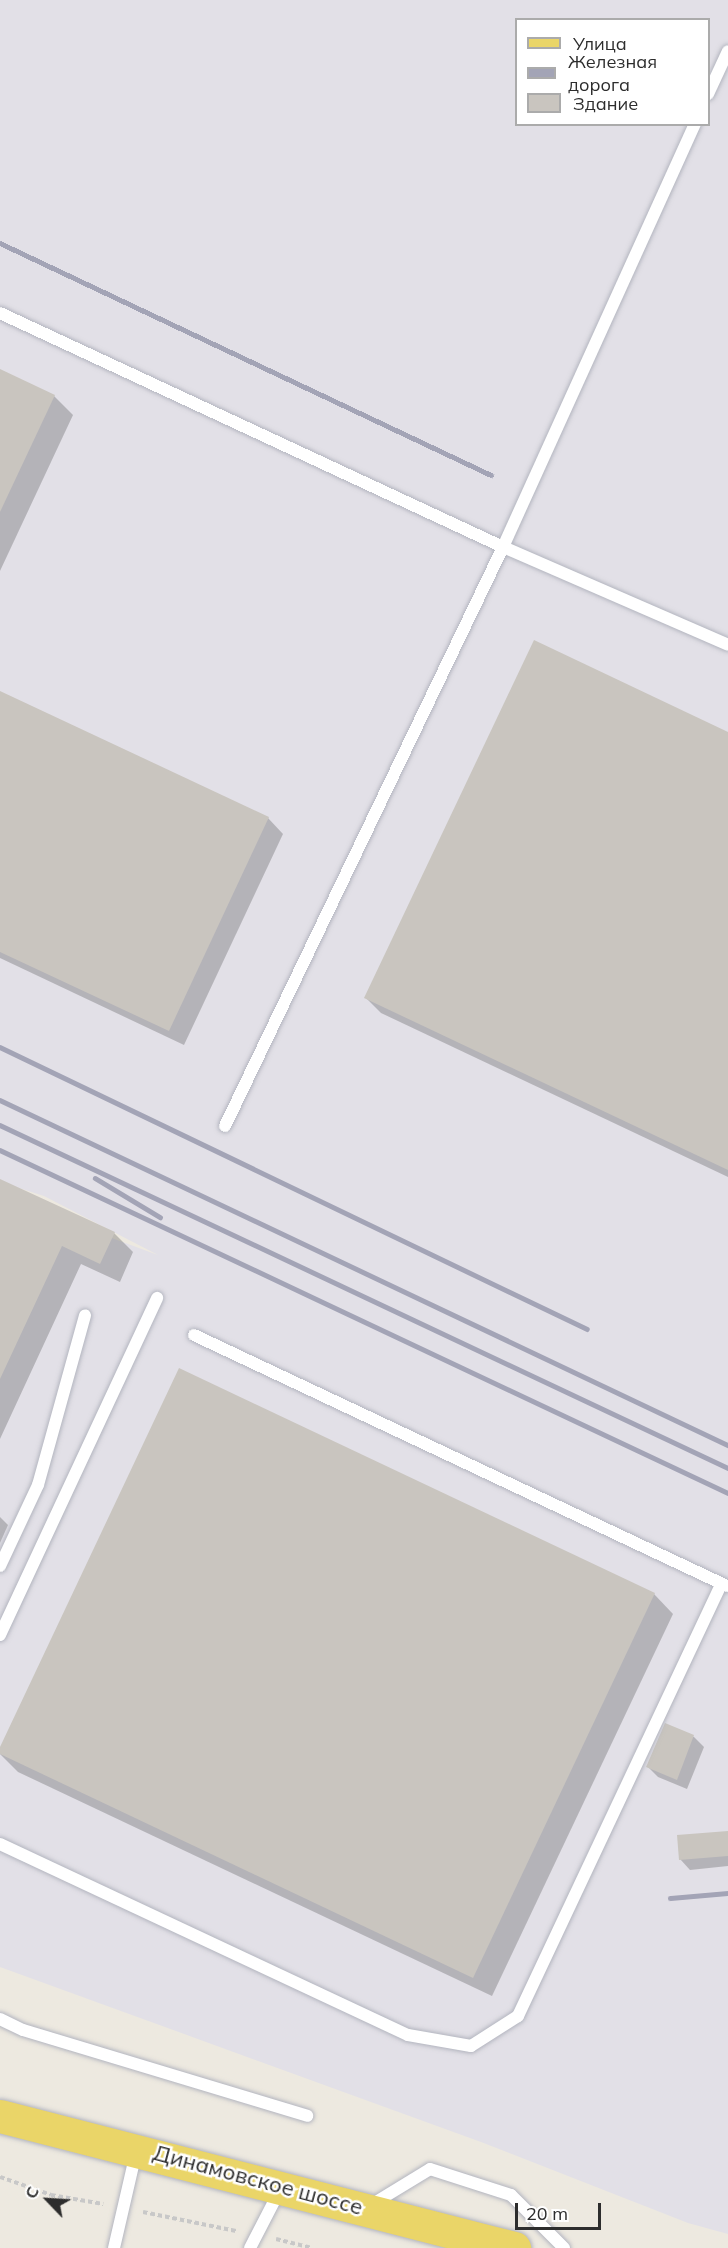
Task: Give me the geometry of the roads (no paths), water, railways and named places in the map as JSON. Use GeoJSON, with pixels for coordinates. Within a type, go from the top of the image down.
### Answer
{"type":"FeatureCollection","features":[{"type":"Feature","properties":{"kind":"main road","name":"Динамовское шоссе"},"geometry":{"type":"LineString","coordinates":[[0,2116],[282,2186],[365,2209],[468,2243],[514,2248]]}},
{"type":"Feature","properties":{"kind":"lane"},"geometry":{"type":"LineString","coordinates":[[710,90],[728,51]]}},
{"type":"Feature","properties":{"kind":"lane"},"geometry":{"type":"LineString","coordinates":[[225,1126],[503,547],[694,126]]}},
{"type":"Feature","properties":{"kind":"lane"},"geometry":{"type":"LineString","coordinates":[[0,313],[503,547],[728,645]]}},
{"type":"Feature","properties":{"kind":"lane"},"geometry":{"type":"LineString","coordinates":[[0,1635],[157,1298]]}},
{"type":"Feature","properties":{"kind":"lane"},"geometry":{"type":"LineString","coordinates":[[0,1566],[38,1485],[85,1315]]}},
{"type":"Feature","properties":{"kind":"lane"},"geometry":{"type":"LineString","coordinates":[[0,1845],[408,2035],[471,2046],[518,2016],[724,1585],[194,1335]]}},
{"type":"Feature","properties":{"kind":"lane"},"geometry":{"type":"LineString","coordinates":[[0,2019],[23,2030],[307,2116]]}},
{"type":"Feature","properties":{"kind":"lane"},"geometry":{"type":"LineString","coordinates":[[114,2248],[126,2208],[137,2149]]}},
{"type":"Feature","properties":{"kind":"lane"},"geometry":{"type":"LineString","coordinates":[[365,2209],[430,2169],[511,2195],[564,2248]]}},
{"type":"Feature","properties":{"kind":"lane"},"geometry":{"type":"LineString","coordinates":[[250,2248],[282,2186]]}},
{"type":"Feature","properties":{"kind":"railway"},"geometry":{"type":"LineString","coordinates":[[0,243],[491,475]]}},
{"type":"Feature","properties":{"kind":"railway"},"geometry":{"type":"LineString","coordinates":[[0,1047],[587,1329]]}},
{"type":"Feature","properties":{"kind":"railway"},"geometry":{"type":"LineString","coordinates":[[0,1100],[728,1445]]}},
{"type":"Feature","properties":{"kind":"railway"},"geometry":{"type":"LineString","coordinates":[[0,1125],[728,1468]]}},
{"type":"Feature","properties":{"kind":"railway"},"geometry":{"type":"LineString","coordinates":[[0,1150],[728,1493]]}},
{"type":"Feature","properties":{"kind":"railway"},"geometry":{"type":"LineString","coordinates":[[95,1178],[160,1217]]}},
{"type":"Feature","properties":{"kind":"railway"},"geometry":{"type":"LineString","coordinates":[[670,1898],[728,1893]]}}]}
